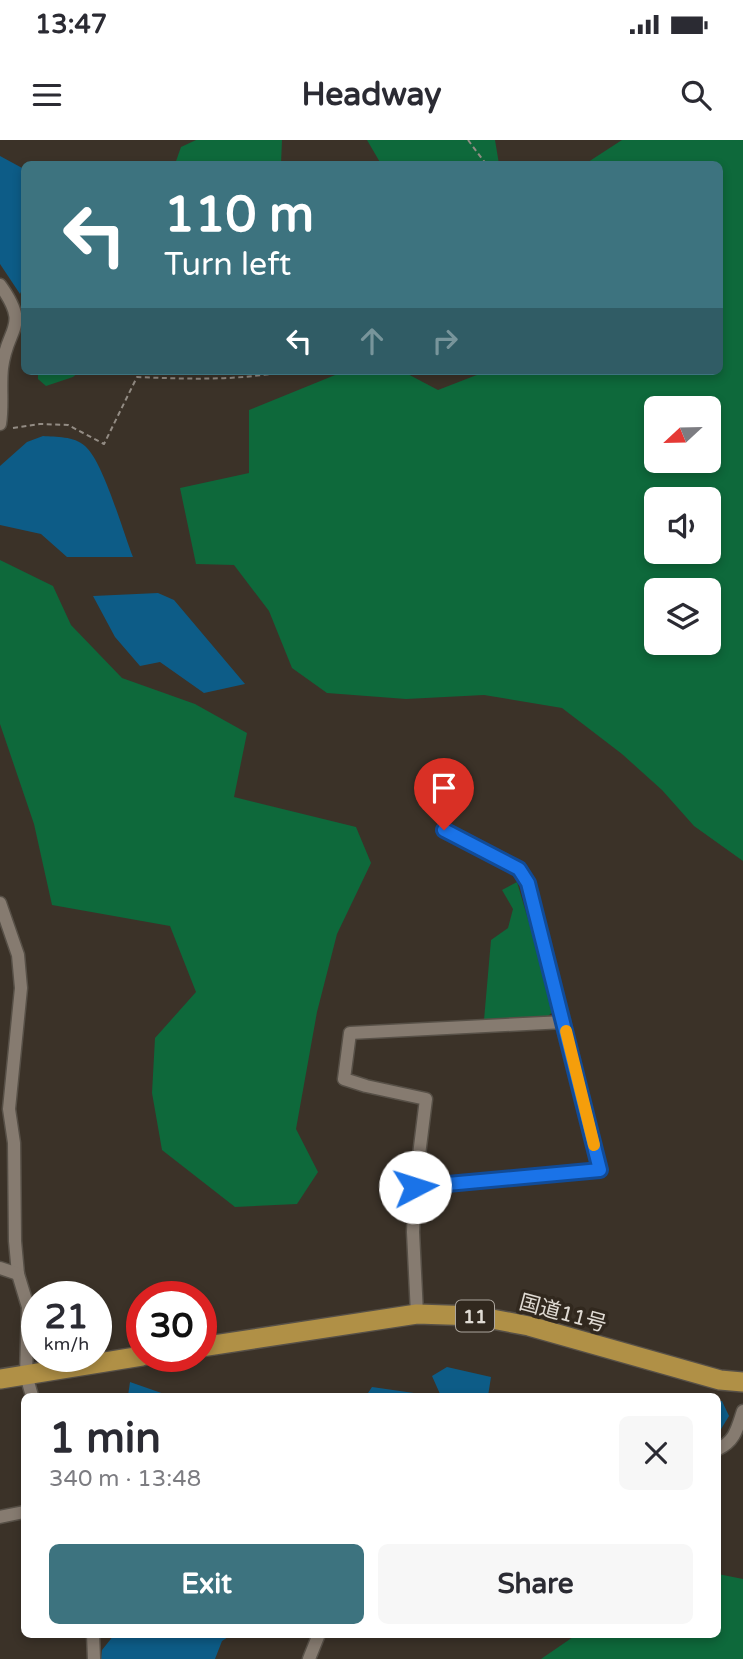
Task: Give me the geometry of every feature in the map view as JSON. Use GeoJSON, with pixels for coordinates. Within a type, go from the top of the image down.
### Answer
{"type":"FeatureCollection","features":[{"type":"Feature","properties":{"kind":"highway","name":"国道11号"},"geometry":{"type":"LineString","coordinates":[[217,1345],[417,1314],[476,1316],[505,1320],[698,1374],[743,1382]]}},
{"type":"Feature","properties":{"kind":"highway"},"geometry":{"type":"LineString","coordinates":[[0,1379],[126,1359]]}},
{"type":"Feature","properties":{"kind":"street"},"geometry":{"type":"LineString","coordinates":[[0,285],[15,309],[18,323],[2,368],[0,421]]}},
{"type":"Feature","properties":{"kind":"street"},"geometry":{"type":"LineString","coordinates":[[415,1187],[600,1170],[528,883],[519,869],[444,830]]}},
{"type":"Feature","properties":{"kind":"street"},"geometry":{"type":"LineString","coordinates":[[0,903],[18,955],[21,988],[9,1109],[14,1143],[15,1241],[18,1273],[28,1307],[26,1375],[31,1393]]}},
{"type":"Feature","properties":{"kind":"street"},"geometry":{"type":"LineString","coordinates":[[417,1314],[413,1232],[415,1187],[426,1099],[344,1079],[350,1033],[564,1021]]}},
{"type":"Feature","properties":{"kind":"street"},"geometry":{"type":"LineString","coordinates":[[0,1268],[18,1273]]}},
{"type":"Feature","properties":{"kind":"street"},"geometry":{"type":"LineString","coordinates":[[721,1448],[735,1436],[743,1411]]}},
{"type":"Feature","properties":{"kind":"street"},"geometry":{"type":"LineString","coordinates":[[0,1517],[21,1513]]}},
{"type":"Feature","properties":{"kind":"street"},"geometry":{"type":"LineString","coordinates":[[93,1638],[94,1659]]}},
{"type":"Feature","properties":{"kind":"street"},"geometry":{"type":"LineString","coordinates":[[309,1659],[317,1638]]}},
{"type":"Feature","properties":{"kind":"path"},"geometry":{"type":"LineString","coordinates":[[468,140],[484,161]]}},
{"type":"Feature","properties":{"kind":"path"},"geometry":{"type":"LineString","coordinates":[[13,428],[40,424],[68,425],[104,444],[137,377],[200,380],[260,375]]}},
{"type":"Feature","properties":{"kind":"green space"},"geometry":{"type":"Polygon","coordinates":[[[196,140],[282,140],[281,161],[176,161],[181,147],[196,140]]]}},
{"type":"Feature","properties":{"kind":"green space"},"geometry":{"type":"Polygon","coordinates":[[[367,140],[495,140],[498,161],[379,161],[367,140]]]}},
{"type":"Feature","properties":{"kind":"green space"},"geometry":{"type":"Polygon","coordinates":[[[622,140],[743,140],[743,861],[694,826],[662,790],[622,754],[562,708],[484,695],[406,699],[327,693],[292,668],[269,611],[234,565],[196,564],[180,488],[249,473],[249,410],[335,375],[410,375],[438,390],[477,375],[723,375],[723,161],[590,161],[622,140]]]}},
{"type":"Feature","properties":{"kind":"green space"},"geometry":{"type":"Polygon","coordinates":[[[38,375],[75,375],[46,386],[38,379],[38,375]]]}},
{"type":"Feature","properties":{"kind":"green space"},"geometry":{"type":"Polygon","coordinates":[[[0,560],[53,586],[71,625],[122,678],[195,704],[247,733],[234,797],[356,827],[371,863],[337,934],[317,1012],[296,1129],[318,1172],[297,1204],[235,1207],[162,1150],[152,1093],[155,1038],[196,992],[170,926],[52,905],[34,824],[0,724],[0,560]]]}},
{"type":"Feature","properties":{"kind":"green space"},"geometry":{"type":"Polygon","coordinates":[[[517,882],[555,1010],[548,1016],[484,1020],[491,940],[508,928],[513,909],[502,890],[517,882]]]}},
{"type":"Feature","properties":{"kind":"green space"},"geometry":{"type":"Polygon","coordinates":[[[721,1575],[743,1579],[743,1659],[541,1659],[572,1638],[721,1638],[721,1575]]]}},
{"type":"Feature","properties":{"kind":"water"},"geometry":{"type":"Polygon","coordinates":[[[0,156],[21,167],[20,294],[0,264],[0,156]]]}},
{"type":"Feature","properties":{"kind":"water"},"geometry":{"type":"Polygon","coordinates":[[[43,436],[76,440],[92,454],[133,557],[67,557],[41,534],[0,525],[0,466],[27,442],[43,436]]]}},
{"type":"Feature","properties":{"kind":"water"},"geometry":{"type":"Polygon","coordinates":[[[158,593],[174,600],[245,684],[204,693],[160,662],[140,666],[115,637],[93,596],[158,593]]]}},
{"type":"Feature","properties":{"kind":"water"},"geometry":{"type":"Polygon","coordinates":[[[447,1367],[491,1377],[488,1393],[440,1393],[432,1376],[447,1367]]]}},
{"type":"Feature","properties":{"kind":"water"},"geometry":{"type":"Polygon","coordinates":[[[130,1382],[161,1393],[128,1393],[130,1382]]]}},
{"type":"Feature","properties":{"kind":"water"},"geometry":{"type":"Polygon","coordinates":[[[372,1387],[414,1393],[368,1393],[372,1387]]]}},
{"type":"Feature","properties":{"kind":"water"},"geometry":{"type":"Polygon","coordinates":[[[721,1401],[722,1401],[729,1416],[721,1429],[721,1401]]]}},
{"type":"Feature","properties":{"kind":"water"},"geometry":{"type":"Polygon","coordinates":[[[112,1638],[226,1638],[222,1641],[215,1659],[101,1659],[102,1650],[112,1638]]]}},
{"type":"Feature","properties":{"kind":"slow traffic"},"geometry":{"type":"LineString","coordinates":[[566,1031],[594,1145]]}},
{"type":"Feature","properties":{"kind":"route"},"geometry":{"type":"LineString","coordinates":[[415,1187],[600,1170],[528,883],[519,869],[444,830]]}}]}
